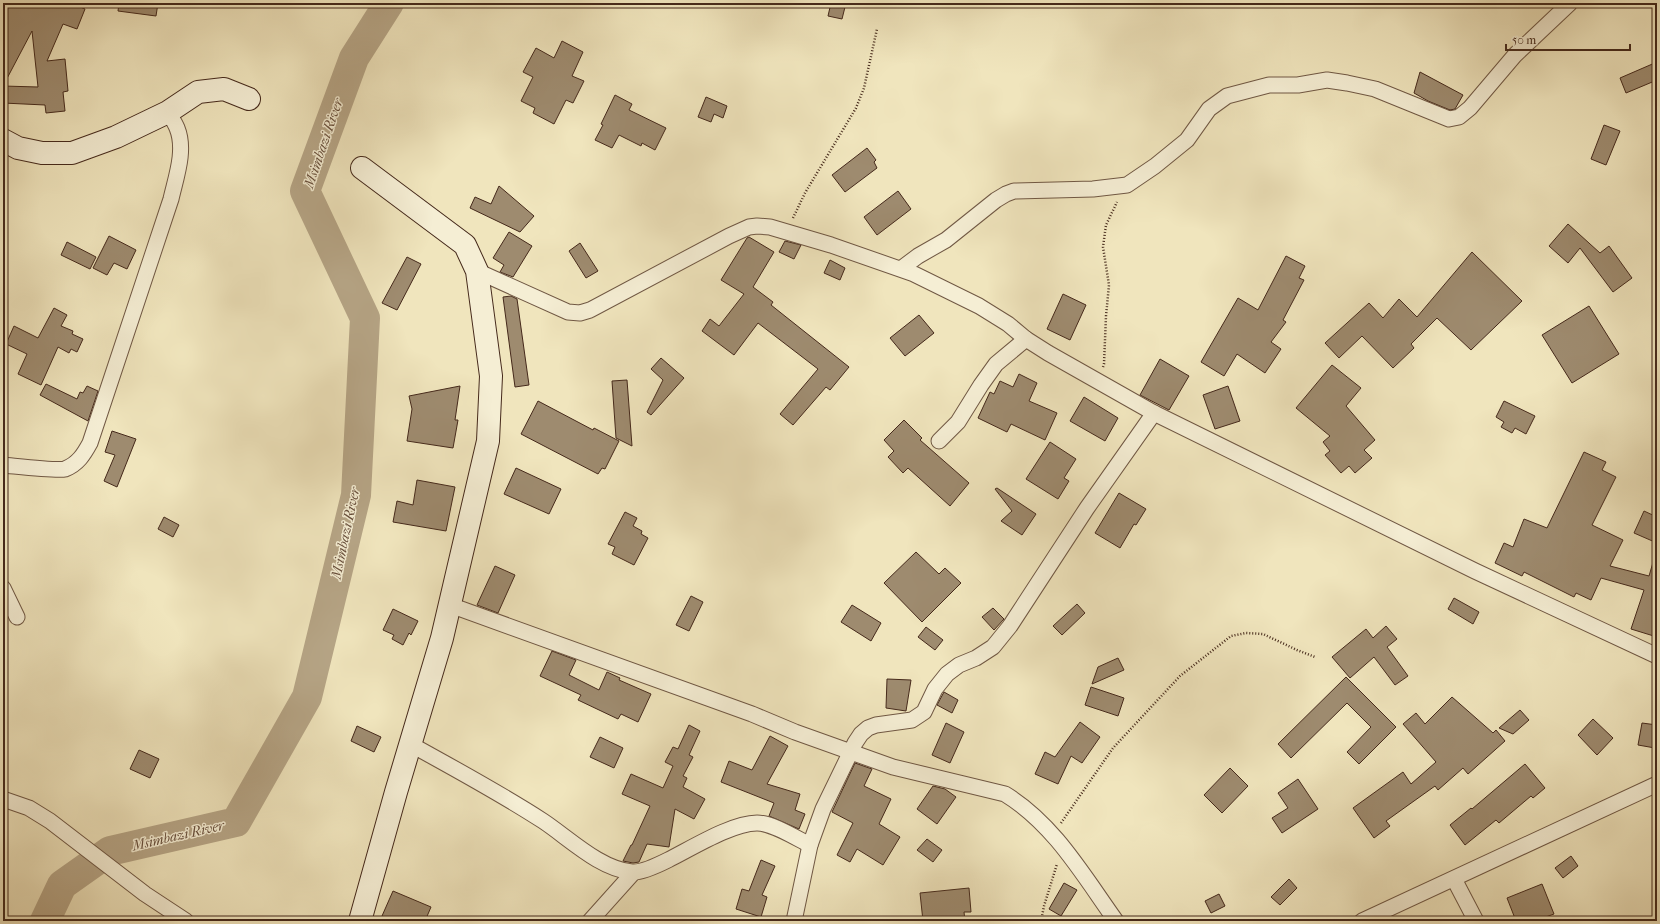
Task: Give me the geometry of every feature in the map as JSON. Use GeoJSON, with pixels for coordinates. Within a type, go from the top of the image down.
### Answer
{"type":"FeatureCollection","features":[{"type":"Feature","properties":{"kind":"street"},"geometry":{"type":"LineString","coordinates":[[902,268],[918,256],[946,240],[988,206],[1006,194],[1014,191],[1092,189],[1127,185],[1155,166],[1187,140],[1209,109],[1227,96],[1269,85],[1298,85],[1327,80],[1375,89],[1449,119],[1459,118],[1470,108],[1515,55],[1570,3]]}},
{"type":"Feature","properties":{"kind":"street"},"geometry":{"type":"LineString","coordinates":[[3,140],[18,148],[42,154],[72,153],[116,136],[168,112],[198,92],[224,89],[249,99]]}},
{"type":"Feature","properties":{"kind":"street"},"geometry":{"type":"LineString","coordinates":[[3,465],[63,469],[75,464],[83,455],[90,443],[179,169],[180,140],[177,129],[168,112]]}},
{"type":"Feature","properties":{"kind":"street"},"geometry":{"type":"LineString","coordinates":[[360,921],[410,744],[442,638],[450,605],[488,441],[491,376],[477,272],[465,245],[362,168]]}},
{"type":"Feature","properties":{"kind":"street"},"geometry":{"type":"LineString","coordinates":[[477,272],[568,312],[580,313],[590,310],[686,258],[748,227],[757,226],[787,232],[902,268],[979,306],[1008,324],[1026,339],[1048,353],[1154,413],[1474,571],[1657,656]]}},
{"type":"Feature","properties":{"kind":"street"},"geometry":{"type":"LineString","coordinates":[[939,441],[958,422],[996,364],[1026,339]]}},
{"type":"Feature","properties":{"kind":"street"},"geometry":{"type":"LineString","coordinates":[[794,921],[810,845],[823,809],[861,734],[868,728],[876,725],[912,720],[924,712],[935,689],[946,674],[959,665],[976,658],[993,647],[1010,626],[1087,508],[1154,413]]}},
{"type":"Feature","properties":{"kind":"street"},"geometry":{"type":"LineString","coordinates":[[3,588],[17,617]]}},
{"type":"Feature","properties":{"kind":"street"},"geometry":{"type":"LineString","coordinates":[[450,605],[752,714],[795,732],[893,767],[1005,794],[1018,802],[1040,821],[1052,834],[1116,921]]}},
{"type":"Feature","properties":{"kind":"street"},"geometry":{"type":"LineString","coordinates":[[410,744],[486,786],[544,822],[602,863],[618,870],[633,873],[658,866],[724,832],[744,824],[758,823],[769,826],[810,845]]}},
{"type":"Feature","properties":{"kind":"street"},"geometry":{"type":"LineString","coordinates":[[1362,921],[1657,784]]}},
{"type":"Feature","properties":{"kind":"street"},"geometry":{"type":"LineString","coordinates":[[3,799],[29,808],[50,821],[145,894],[186,921]]}},
{"type":"Feature","properties":{"kind":"street"},"geometry":{"type":"LineString","coordinates":[[590,921],[633,873]]}},
{"type":"Feature","properties":{"kind":"street"},"geometry":{"type":"LineString","coordinates":[[1454,879],[1476,921]]}},
{"type":"Feature","properties":{"kind":"path"},"geometry":{"type":"LineString","coordinates":[[787,232],[804,193],[856,108],[864,88],[877,29]]}},
{"type":"Feature","properties":{"kind":"path"},"geometry":{"type":"LineString","coordinates":[[1098,381],[1104,364],[1109,285],[1103,247],[1106,226],[1114,207],[1127,185]]}},
{"type":"Feature","properties":{"kind":"path"},"geometry":{"type":"LineString","coordinates":[[1052,834],[1113,748],[1180,676],[1231,636],[1246,633],[1263,634],[1315,657]]}},
{"type":"Feature","properties":{"kind":"path"},"geometry":{"type":"LineString","coordinates":[[1041,921],[1044,906],[1062,847]]}},
{"type":"Feature","properties":{"kind":"building"},"geometry":{"type":"Polygon","coordinates":[[[3,3],[71,3],[85,9],[77,29],[63,24],[47,61],[65,59],[68,91],[63,92],[65,111],[46,113],[45,105],[3,103],[3,3]],[[32,31],[3,86],[38,87],[32,31]]]}},
{"type":"Feature","properties":{"kind":"building"},"geometry":{"type":"Polygon","coordinates":[[[119,3],[158,3],[156,16],[118,11],[119,3]]]}},
{"type":"Feature","properties":{"kind":"building"},"geometry":{"type":"Polygon","coordinates":[[[831,3],[846,3],[842,19],[828,16],[831,3]]]}},
{"type":"Feature","properties":{"kind":"building"},"geometry":{"type":"Polygon","coordinates":[[[562,41],[583,52],[572,76],[584,81],[573,103],[566,100],[554,124],[533,113],[535,108],[521,101],[533,77],[523,72],[536,48],[554,58],[562,41]]]}},
{"type":"Feature","properties":{"kind":"building"},"geometry":{"type":"Polygon","coordinates":[[[1657,62],[1657,80],[1626,93],[1620,78],[1657,62]]]}},
{"type":"Feature","properties":{"kind":"building"},"geometry":{"type":"Polygon","coordinates":[[[1420,72],[1463,95],[1455,109],[1450,110],[1428,101],[1414,93],[1420,72]]]}},
{"type":"Feature","properties":{"kind":"building"},"geometry":{"type":"Polygon","coordinates":[[[615,95],[632,104],[629,110],[666,128],[655,150],[642,143],[641,146],[619,135],[612,148],[595,140],[603,125],[601,124],[615,95]]]}},
{"type":"Feature","properties":{"kind":"building"},"geometry":{"type":"Polygon","coordinates":[[[706,97],[727,106],[723,118],[714,114],[711,122],[698,117],[706,97]]]}},
{"type":"Feature","properties":{"kind":"building"},"geometry":{"type":"Polygon","coordinates":[[[1604,125],[1620,131],[1606,165],[1591,159],[1604,125]]]}},
{"type":"Feature","properties":{"kind":"building"},"geometry":{"type":"Polygon","coordinates":[[[867,148],[876,160],[874,162],[877,168],[845,192],[832,175],[867,148]]]}},
{"type":"Feature","properties":{"kind":"building"},"geometry":{"type":"Polygon","coordinates":[[[499,186],[534,216],[520,232],[470,208],[475,197],[491,204],[499,186]]]}},
{"type":"Feature","properties":{"kind":"building"},"geometry":{"type":"Polygon","coordinates":[[[898,191],[911,209],[877,235],[864,217],[898,191]]]}},
{"type":"Feature","properties":{"kind":"building"},"geometry":{"type":"Polygon","coordinates":[[[1568,224],[1600,253],[1609,246],[1632,278],[1613,292],[1580,248],[1568,263],[1549,246],[1568,224]]]}},
{"type":"Feature","properties":{"kind":"building"},"geometry":{"type":"Polygon","coordinates":[[[509,232],[532,246],[513,277],[500,272],[504,265],[493,258],[509,232]]]}},
{"type":"Feature","properties":{"kind":"building"},"geometry":{"type":"Polygon","coordinates":[[[109,236],[136,250],[127,269],[114,263],[107,275],[93,268],[109,236]]]}},
{"type":"Feature","properties":{"kind":"building"},"geometry":{"type":"Polygon","coordinates":[[[749,237],[774,252],[753,287],[773,302],[771,305],[849,367],[830,390],[826,387],[793,425],[780,414],[818,369],[758,323],[734,355],[702,331],[710,319],[719,326],[744,294],[721,280],[749,237]]]}},
{"type":"Feature","properties":{"kind":"building"},"geometry":{"type":"Polygon","coordinates":[[[785,241],[801,245],[794,259],[779,252],[785,241]]]}},
{"type":"Feature","properties":{"kind":"building"},"geometry":{"type":"Polygon","coordinates":[[[67,242],[96,257],[90,269],[61,255],[67,242]]]}},
{"type":"Feature","properties":{"kind":"building"},"geometry":{"type":"Polygon","coordinates":[[[580,243],[598,271],[586,278],[569,251],[580,243]]]}},
{"type":"Feature","properties":{"kind":"building"},"geometry":{"type":"Polygon","coordinates":[[[1472,252],[1522,301],[1471,350],[1437,318],[1411,344],[1414,348],[1393,368],[1362,336],[1339,358],[1325,343],[1369,303],[1383,318],[1399,299],[1417,317],[1472,252]]]}},
{"type":"Feature","properties":{"kind":"building"},"geometry":{"type":"Polygon","coordinates":[[[1286,256],[1305,266],[1299,278],[1304,280],[1283,320],[1286,322],[1271,342],[1281,349],[1265,373],[1237,354],[1224,376],[1201,362],[1238,298],[1258,310],[1286,256]]]}},
{"type":"Feature","properties":{"kind":"building"},"geometry":{"type":"Polygon","coordinates":[[[407,257],[421,264],[397,310],[382,303],[407,257]]]}},
{"type":"Feature","properties":{"kind":"building"},"geometry":{"type":"Polygon","coordinates":[[[830,260],[845,268],[840,280],[824,273],[830,260]]]}},
{"type":"Feature","properties":{"kind":"building"},"geometry":{"type":"Polygon","coordinates":[[[1063,294],[1086,305],[1070,340],[1047,329],[1063,294]]]}},
{"type":"Feature","properties":{"kind":"building"},"geometry":{"type":"Polygon","coordinates":[[[511,296],[517,299],[529,385],[515,387],[503,297],[511,296]]]}},
{"type":"Feature","properties":{"kind":"building"},"geometry":{"type":"Polygon","coordinates":[[[1589,306],[1619,354],[1572,383],[1542,335],[1589,306]]]}},
{"type":"Feature","properties":{"kind":"building"},"geometry":{"type":"Polygon","coordinates":[[[54,308],[67,315],[61,326],[73,331],[72,334],[83,339],[77,352],[71,349],[69,353],[58,347],[41,385],[18,374],[27,354],[6,344],[14,326],[38,338],[54,308]]]}},
{"type":"Feature","properties":{"kind":"building"},"geometry":{"type":"Polygon","coordinates":[[[919,315],[934,333],[905,356],[890,338],[919,315]]]}},
{"type":"Feature","properties":{"kind":"building"},"geometry":{"type":"Polygon","coordinates":[[[661,358],[684,378],[651,415],[647,412],[663,380],[651,369],[661,358]]]}},
{"type":"Feature","properties":{"kind":"building"},"geometry":{"type":"Polygon","coordinates":[[[1160,359],[1189,376],[1169,410],[1140,395],[1160,359]]]}},
{"type":"Feature","properties":{"kind":"building"},"geometry":{"type":"Polygon","coordinates":[[[1332,365],[1361,388],[1346,406],[1375,440],[1364,450],[1372,458],[1355,473],[1349,466],[1341,473],[1325,455],[1330,451],[1323,442],[1330,436],[1296,408],[1332,365]]]}},
{"type":"Feature","properties":{"kind":"building"},"geometry":{"type":"Polygon","coordinates":[[[1019,374],[1037,383],[1029,401],[1057,413],[1045,440],[1011,424],[1007,432],[978,418],[990,392],[994,394],[1000,381],[1013,387],[1019,374]]]}},
{"type":"Feature","properties":{"kind":"building"},"geometry":{"type":"Polygon","coordinates":[[[627,380],[632,446],[616,438],[612,381],[627,380]]]}},
{"type":"Feature","properties":{"kind":"building"},"geometry":{"type":"Polygon","coordinates":[[[46,384],[77,399],[80,392],[83,393],[87,386],[98,391],[88,421],[40,395],[46,384]]]}},
{"type":"Feature","properties":{"kind":"building"},"geometry":{"type":"Polygon","coordinates":[[[460,386],[455,420],[458,420],[453,448],[407,441],[412,409],[409,396],[460,386]]]}},
{"type":"Feature","properties":{"kind":"building"},"geometry":{"type":"Polygon","coordinates":[[[1228,386],[1240,421],[1215,429],[1203,395],[1228,386]]]}},
{"type":"Feature","properties":{"kind":"building"},"geometry":{"type":"Polygon","coordinates":[[[1084,397],[1118,418],[1105,441],[1070,421],[1084,397]]]}},
{"type":"Feature","properties":{"kind":"building"},"geometry":{"type":"Polygon","coordinates":[[[538,401],[593,430],[594,428],[619,441],[605,469],[602,468],[598,474],[521,434],[538,401]]]}},
{"type":"Feature","properties":{"kind":"building"},"geometry":{"type":"Polygon","coordinates":[[[1504,401],[1535,416],[1526,434],[1515,428],[1512,433],[1501,427],[1504,422],[1496,417],[1504,401]]]}},
{"type":"Feature","properties":{"kind":"building"},"geometry":{"type":"Polygon","coordinates":[[[904,420],[922,438],[920,440],[969,483],[950,506],[908,468],[903,473],[888,457],[894,451],[884,440],[904,420]]]}},
{"type":"Feature","properties":{"kind":"building"},"geometry":{"type":"Polygon","coordinates":[[[112,431],[136,439],[117,487],[104,481],[115,455],[105,452],[112,431]]]}},
{"type":"Feature","properties":{"kind":"building"},"geometry":{"type":"Polygon","coordinates":[[[1050,442],[1076,459],[1064,478],[1069,481],[1058,499],[1026,479],[1050,442]]]}},
{"type":"Feature","properties":{"kind":"building"},"geometry":{"type":"Polygon","coordinates":[[[1584,452],[1606,462],[1602,470],[1616,477],[1592,525],[1623,540],[1610,566],[1649,576],[1654,559],[1657,559],[1657,637],[1631,629],[1644,590],[1601,578],[1591,600],[1576,593],[1574,597],[1524,572],[1522,576],[1495,563],[1504,543],[1513,547],[1524,519],[1547,528],[1584,452]]]}},
{"type":"Feature","properties":{"kind":"building"},"geometry":{"type":"Polygon","coordinates":[[[516,468],[561,489],[549,514],[504,494],[516,468]]]}},
{"type":"Feature","properties":{"kind":"building"},"geometry":{"type":"Polygon","coordinates":[[[417,480],[455,487],[446,531],[393,522],[397,501],[413,505],[417,480]]]}},
{"type":"Feature","properties":{"kind":"building"},"geometry":{"type":"Polygon","coordinates":[[[997,488],[1036,514],[1022,535],[1001,521],[1012,511],[995,489],[997,488]]]}},
{"type":"Feature","properties":{"kind":"building"},"geometry":{"type":"Polygon","coordinates":[[[1119,493],[1146,509],[1136,525],[1134,524],[1120,548],[1095,533],[1119,493]]]}},
{"type":"Feature","properties":{"kind":"building"},"geometry":{"type":"Polygon","coordinates":[[[1644,511],[1657,517],[1657,543],[1634,533],[1644,511]]]}},
{"type":"Feature","properties":{"kind":"building"},"geometry":{"type":"Polygon","coordinates":[[[625,512],[637,518],[633,526],[642,531],[641,534],[648,538],[634,565],[612,554],[615,547],[608,544],[625,512]]]}},
{"type":"Feature","properties":{"kind":"building"},"geometry":{"type":"Polygon","coordinates":[[[164,517],[179,525],[173,537],[158,529],[164,517]]]}},
{"type":"Feature","properties":{"kind":"building"},"geometry":{"type":"Polygon","coordinates":[[[916,552],[939,574],[945,568],[961,583],[922,622],[884,583],[916,552]]]}},
{"type":"Feature","properties":{"kind":"building"},"geometry":{"type":"Polygon","coordinates":[[[495,566],[515,575],[498,613],[477,605],[495,566]]]}},
{"type":"Feature","properties":{"kind":"building"},"geometry":{"type":"Polygon","coordinates":[[[691,596],[703,602],[689,631],[676,625],[691,596]]]}},
{"type":"Feature","properties":{"kind":"building"},"geometry":{"type":"Polygon","coordinates":[[[1454,598],[1479,612],[1473,624],[1448,609],[1454,598]]]}},
{"type":"Feature","properties":{"kind":"building"},"geometry":{"type":"Polygon","coordinates":[[[1077,604],[1085,613],[1062,635],[1053,626],[1077,604]]]}},
{"type":"Feature","properties":{"kind":"building"},"geometry":{"type":"Polygon","coordinates":[[[852,605],[881,623],[871,641],[841,622],[852,605]]]}},
{"type":"Feature","properties":{"kind":"building"},"geometry":{"type":"Polygon","coordinates":[[[993,608],[1004,619],[994,630],[982,617],[993,608]]]}},
{"type":"Feature","properties":{"kind":"building"},"geometry":{"type":"Polygon","coordinates":[[[393,609],[418,621],[411,635],[409,633],[403,645],[392,639],[394,635],[383,630],[393,609]]]}},
{"type":"Feature","properties":{"kind":"building"},"geometry":{"type":"Polygon","coordinates":[[[1386,626],[1397,639],[1387,647],[1408,676],[1395,685],[1374,657],[1350,678],[1332,657],[1366,629],[1373,638],[1386,626]]]}},
{"type":"Feature","properties":{"kind":"building"},"geometry":{"type":"Polygon","coordinates":[[[926,627],[943,640],[935,650],[918,637],[926,627]]]}},
{"type":"Feature","properties":{"kind":"building"},"geometry":{"type":"Polygon","coordinates":[[[552,651],[576,660],[569,675],[599,690],[607,672],[620,678],[619,680],[651,694],[638,722],[621,714],[618,719],[578,700],[581,695],[540,676],[552,651]]]}},
{"type":"Feature","properties":{"kind":"building"},"geometry":{"type":"Polygon","coordinates":[[[1118,658],[1124,670],[1092,684],[1098,667],[1118,658]]]}},
{"type":"Feature","properties":{"kind":"building"},"geometry":{"type":"Polygon","coordinates":[[[1346,677],[1396,727],[1359,764],[1347,752],[1371,727],[1347,703],[1291,758],[1278,744],[1346,677]]]}},
{"type":"Feature","properties":{"kind":"building"},"geometry":{"type":"Polygon","coordinates":[[[887,679],[911,680],[906,711],[886,708],[887,679]]]}},
{"type":"Feature","properties":{"kind":"building"},"geometry":{"type":"Polygon","coordinates":[[[1091,687],[1124,698],[1118,716],[1085,705],[1091,687]]]}},
{"type":"Feature","properties":{"kind":"building"},"geometry":{"type":"Polygon","coordinates":[[[944,692],[958,700],[952,713],[937,705],[944,692]]]}},
{"type":"Feature","properties":{"kind":"building"},"geometry":{"type":"Polygon","coordinates":[[[1452,697],[1493,733],[1496,730],[1505,741],[1468,774],[1463,768],[1438,790],[1435,786],[1386,821],[1390,826],[1374,838],[1353,808],[1403,772],[1411,784],[1436,762],[1403,724],[1416,713],[1425,724],[1452,697]]]}},
{"type":"Feature","properties":{"kind":"building"},"geometry":{"type":"Polygon","coordinates":[[[1520,710],[1529,720],[1513,734],[1499,728],[1520,710]]]}},
{"type":"Feature","properties":{"kind":"building"},"geometry":{"type":"Polygon","coordinates":[[[1593,719],[1613,738],[1597,755],[1578,735],[1593,719]]]}},
{"type":"Feature","properties":{"kind":"building"},"geometry":{"type":"Polygon","coordinates":[[[1080,722],[1100,737],[1082,763],[1071,756],[1058,784],[1035,774],[1045,752],[1055,757],[1080,722]]]}},
{"type":"Feature","properties":{"kind":"building"},"geometry":{"type":"Polygon","coordinates":[[[946,723],[964,732],[950,763],[932,755],[946,723]]]}},
{"type":"Feature","properties":{"kind":"building"},"geometry":{"type":"Polygon","coordinates":[[[1642,723],[1657,725],[1655,748],[1638,745],[1642,723]]]}},
{"type":"Feature","properties":{"kind":"building"},"geometry":{"type":"Polygon","coordinates":[[[689,725],[700,731],[689,755],[693,757],[683,776],[687,778],[683,787],[705,799],[694,819],[675,809],[669,847],[647,844],[639,862],[633,863],[623,861],[650,806],[622,794],[631,774],[663,788],[673,766],[665,762],[673,747],[678,749],[689,725]]]}},
{"type":"Feature","properties":{"kind":"building"},"geometry":{"type":"Polygon","coordinates":[[[357,726],[381,737],[374,752],[351,741],[357,726]]]}},
{"type":"Feature","properties":{"kind":"building"},"geometry":{"type":"Polygon","coordinates":[[[770,736],[788,746],[767,784],[800,794],[795,810],[805,814],[799,829],[769,816],[774,803],[721,782],[729,761],[752,770],[770,736]]]}},
{"type":"Feature","properties":{"kind":"building"},"geometry":{"type":"Polygon","coordinates":[[[600,737],[623,748],[614,768],[590,757],[600,737]]]}},
{"type":"Feature","properties":{"kind":"building"},"geometry":{"type":"Polygon","coordinates":[[[139,750],[159,759],[150,778],[130,769],[139,750]]]}},
{"type":"Feature","properties":{"kind":"building"},"geometry":{"type":"Polygon","coordinates":[[[855,763],[872,769],[864,786],[891,799],[879,824],[900,837],[883,865],[857,849],[850,862],[837,855],[853,823],[832,812],[855,763]]]}},
{"type":"Feature","properties":{"kind":"building"},"geometry":{"type":"Polygon","coordinates":[[[1525,764],[1545,788],[1533,798],[1531,796],[1499,823],[1496,820],[1465,845],[1450,825],[1471,808],[1472,809],[1525,764]]]}},
{"type":"Feature","properties":{"kind":"building"},"geometry":{"type":"Polygon","coordinates":[[[1230,768],[1248,786],[1222,813],[1204,795],[1230,768]]]}},
{"type":"Feature","properties":{"kind":"building"},"geometry":{"type":"Polygon","coordinates":[[[1298,779],[1318,809],[1282,833],[1272,818],[1288,808],[1278,793],[1298,779]]]}},
{"type":"Feature","properties":{"kind":"building"},"geometry":{"type":"Polygon","coordinates":[[[933,786],[945,789],[956,797],[937,824],[917,809],[933,786]]]}},
{"type":"Feature","properties":{"kind":"building"},"geometry":{"type":"Polygon","coordinates":[[[927,839],[942,850],[933,862],[917,850],[927,839]]]}},
{"type":"Feature","properties":{"kind":"building"},"geometry":{"type":"Polygon","coordinates":[[[1571,856],[1578,866],[1563,878],[1555,868],[1571,856]]]}},
{"type":"Feature","properties":{"kind":"building"},"geometry":{"type":"Polygon","coordinates":[[[761,860],[775,866],[762,895],[767,897],[761,917],[736,909],[742,889],[749,891],[761,860]]]}},
{"type":"Feature","properties":{"kind":"building"},"geometry":{"type":"Polygon","coordinates":[[[1289,879],[1297,888],[1280,905],[1271,897],[1289,879]]]}},
{"type":"Feature","properties":{"kind":"building"},"geometry":{"type":"Polygon","coordinates":[[[1064,883],[1077,890],[1061,916],[1049,909],[1064,883]]]}},
{"type":"Feature","properties":{"kind":"building"},"geometry":{"type":"Polygon","coordinates":[[[1542,884],[1554,914],[1540,919],[1539,917],[1528,921],[1516,921],[1507,898],[1542,884]]]}},
{"type":"Feature","properties":{"kind":"building"},"geometry":{"type":"Polygon","coordinates":[[[969,888],[971,912],[964,912],[965,921],[923,921],[920,893],[969,888]]]}},
{"type":"Feature","properties":{"kind":"building"},"geometry":{"type":"Polygon","coordinates":[[[393,891],[431,907],[425,921],[393,921],[382,916],[393,891]]]}},
{"type":"Feature","properties":{"kind":"building"},"geometry":{"type":"Polygon","coordinates":[[[1219,894],[1225,906],[1211,913],[1205,901],[1219,894]]]}},
{"type":"Feature","properties":{"kind":"waterway","name":"Msimbazi River"},"geometry":{"type":"LineString","coordinates":[[45,921],[62,885],[110,851],[236,822],[307,697],[356,495],[365,318],[305,191],[354,58],[389,3]]}}]}
